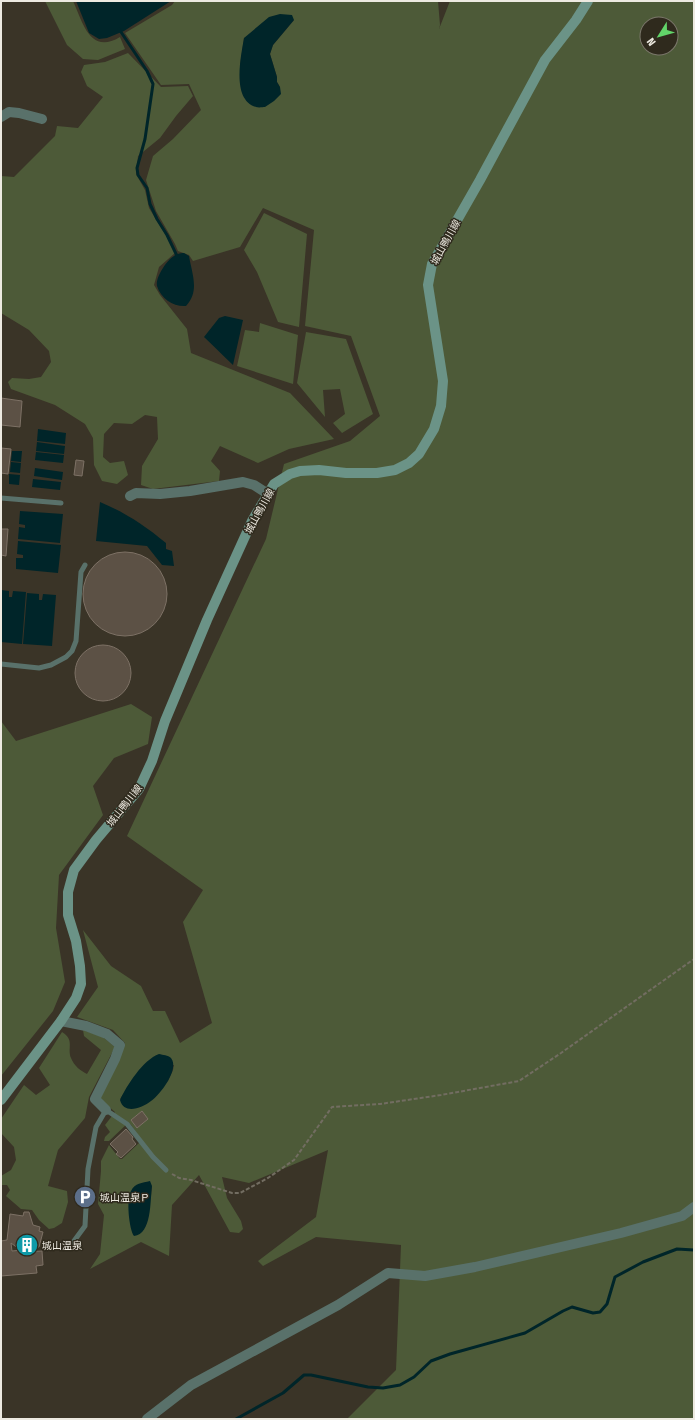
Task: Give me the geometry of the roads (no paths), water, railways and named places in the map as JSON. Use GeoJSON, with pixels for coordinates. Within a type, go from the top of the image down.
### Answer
{"type":"FeatureCollection","features":[{"type":"Feature","properties":{"kind":"main road","name":"城山鴨川線"},"geometry":{"type":"LineString","coordinates":[[1,1100],[61,1021],[76,998],[81,984],[80,966],[76,941],[68,915],[68,892],[74,870],[96,840],[138,789],[152,762],[165,721],[207,620],[252,521],[274,484],[290,474],[300,471],[318,470],[346,473],[377,473],[394,470],[409,463],[419,454],[434,429],[440,406],[443,382],[428,285],[432,264],[480,180],[545,60],[576,20],[588,1]]}},
{"type":"Feature","properties":{"kind":"street"},"geometry":{"type":"LineString","coordinates":[[1,117],[9,112],[42,119]]}},
{"type":"Feature","properties":{"kind":"street"},"geometry":{"type":"LineString","coordinates":[[130,496],[136,493],[160,494],[190,491],[243,482],[254,485],[268,494]]}},
{"type":"Feature","properties":{"kind":"street"},"geometry":{"type":"LineString","coordinates":[[61,1021],[86,1026],[107,1034],[120,1045],[95,1100],[106,1110]]}},
{"type":"Feature","properties":{"kind":"street"},"geometry":{"type":"LineString","coordinates":[[147,1419],[191,1385],[338,1305],[388,1273],[425,1276],[475,1267],[682,1216],[694,1207]]}},
{"type":"Feature","properties":{"kind":"lane"},"geometry":{"type":"LineString","coordinates":[[1,498],[61,503]]}},
{"type":"Feature","properties":{"kind":"lane"},"geometry":{"type":"LineString","coordinates":[[1,664],[39,668],[51,665],[66,657],[72,651],[76,641],[81,572],[85,565]]}},
{"type":"Feature","properties":{"kind":"lane"},"geometry":{"type":"LineString","coordinates":[[71,1245],[85,1226],[88,1169],[96,1127],[106,1110],[127,1124],[153,1158],[166,1170]]}},
{"type":"Feature","properties":{"kind":"water"},"geometry":{"type":"Polygon","coordinates":[[[76,1],[171,1],[124,31],[107,38],[99,39],[89,33],[76,1]]]}},
{"type":"Feature","properties":{"kind":"water"},"geometry":{"type":"Polygon","coordinates":[[[280,14],[292,15],[294,20],[273,45],[270,54],[281,94],[265,107],[256,107],[248,103],[243,96],[240,87],[240,66],[244,38],[269,17],[280,14]]]}},
{"type":"Feature","properties":{"kind":"water"},"geometry":{"type":"Polygon","coordinates":[[[184,253],[189,256],[194,288],[193,294],[186,306],[181,306],[173,304],[162,295],[157,286],[157,282],[163,267],[174,256],[184,253]]]}},
{"type":"Feature","properties":{"kind":"water"},"geometry":{"type":"Polygon","coordinates":[[[225,316],[243,320],[233,365],[204,337],[219,318],[225,316]]]}},
{"type":"Feature","properties":{"kind":"water"},"geometry":{"type":"Polygon","coordinates":[[[38,429],[66,433],[65,444],[37,441],[38,429]]]}},
{"type":"Feature","properties":{"kind":"water"},"geometry":{"type":"Polygon","coordinates":[[[37,442],[65,446],[64,454],[36,451],[37,442]]]}},
{"type":"Feature","properties":{"kind":"water"},"geometry":{"type":"Polygon","coordinates":[[[12,451],[22,451],[21,462],[11,461],[12,451]]]}},
{"type":"Feature","properties":{"kind":"water"},"geometry":{"type":"Polygon","coordinates":[[[36,452],[64,455],[63,463],[35,460],[36,452]]]}},
{"type":"Feature","properties":{"kind":"water"},"geometry":{"type":"Polygon","coordinates":[[[11,462],[21,463],[20,473],[10,472],[11,462]]]}},
{"type":"Feature","properties":{"kind":"water"},"geometry":{"type":"Polygon","coordinates":[[[35,468],[63,472],[62,480],[34,476],[35,468]]]}},
{"type":"Feature","properties":{"kind":"water"},"geometry":{"type":"Polygon","coordinates":[[[9,474],[20,475],[19,485],[9,484],[9,474]]]}},
{"type":"Feature","properties":{"kind":"water"},"geometry":{"type":"Polygon","coordinates":[[[33,479],[61,482],[60,490],[32,487],[33,479]]]}},
{"type":"Feature","properties":{"kind":"water"},"geometry":{"type":"Polygon","coordinates":[[[100,502],[134,520],[166,543],[166,549],[172,551],[174,566],[162,565],[147,546],[96,541],[100,502]]]}},
{"type":"Feature","properties":{"kind":"water"},"geometry":{"type":"Polygon","coordinates":[[[20,511],[63,514],[60,543],[18,539],[19,527],[25,528],[25,525],[19,524],[20,511]]]}},
{"type":"Feature","properties":{"kind":"water"},"geometry":{"type":"Polygon","coordinates":[[[18,541],[61,545],[58,573],[16,569],[16,558],[23,558],[23,555],[17,554],[18,541]]]}},
{"type":"Feature","properties":{"kind":"water"},"geometry":{"type":"Polygon","coordinates":[[[1,590],[9,591],[9,597],[12,597],[13,591],[26,592],[22,644],[1,642],[1,590]]]}},
{"type":"Feature","properties":{"kind":"water"},"geometry":{"type":"Polygon","coordinates":[[[27,593],[39,594],[39,600],[42,600],[43,594],[56,595],[52,646],[23,644],[27,593]]]}},
{"type":"Feature","properties":{"kind":"water"},"geometry":{"type":"Polygon","coordinates":[[[159,1054],[170,1057],[173,1063],[171,1075],[164,1088],[155,1098],[138,1108],[129,1109],[122,1105],[120,1100],[141,1067],[159,1054]]]}},
{"type":"Feature","properties":{"kind":"water"},"geometry":{"type":"Polygon","coordinates":[[[150,1181],[152,1186],[147,1223],[140,1234],[134,1236],[129,1214],[129,1195],[133,1188],[137,1185],[150,1181]]]}},
{"type":"Feature","properties":{"kind":"waterway"},"geometry":{"type":"LineString","coordinates":[[119,29],[147,71],[153,84],[145,139],[137,168],[138,175],[147,188],[150,204],[178,258]]}},
{"type":"Feature","properties":{"kind":"waterway"},"geometry":{"type":"LineString","coordinates":[[236,1419],[283,1393],[304,1375],[311,1375],[368,1387],[383,1388],[400,1385],[414,1377],[431,1361],[450,1354],[525,1333],[572,1307],[593,1313],[600,1312],[607,1304],[615,1277],[643,1262],[677,1249],[694,1250]]}},
{"type":"Feature","properties":{"kind":"place","name":"城山温泉Ｐ"},"geometry":{"type":"Point","coordinates":[85,1197]}},
{"type":"Feature","properties":{"kind":"place","name":"城山温泉"},"geometry":{"type":"Point","coordinates":[27,1245]}}]}
